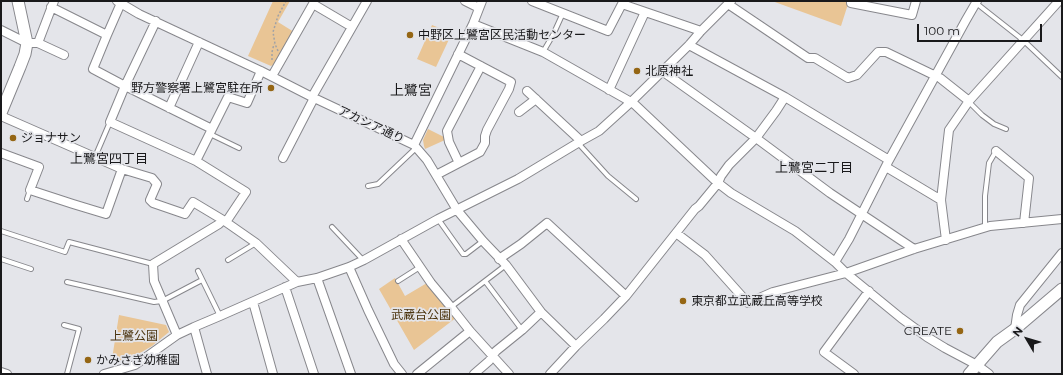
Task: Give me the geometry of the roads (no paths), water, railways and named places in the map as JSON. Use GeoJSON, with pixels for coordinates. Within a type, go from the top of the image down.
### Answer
{"type":"FeatureCollection","features":[{"type":"Feature","properties":{"kind":"main road"},"geometry":{"type":"LineString","coordinates":[[1,113],[20,68],[27,43],[18,1]]}},
{"type":"Feature","properties":{"kind":"main road"},"geometry":{"type":"LineString","coordinates":[[969,374],[997,342],[1015,329],[1062,289]]}},
{"type":"Feature","properties":{"kind":"street"},"geometry":{"type":"LineString","coordinates":[[283,158],[313,98],[367,1]]}},
{"type":"Feature","properties":{"kind":"street"},"geometry":{"type":"LineString","coordinates":[[416,146],[481,4],[465,1]]}},
{"type":"Feature","properties":{"kind":"street"},"geometry":{"type":"LineString","coordinates":[[532,1],[608,31],[622,4],[701,31]]}},
{"type":"Feature","properties":{"kind":"street"},"geometry":{"type":"LineString","coordinates":[[851,1],[851,3],[912,15],[916,1]]}},
{"type":"Feature","properties":{"kind":"street"},"geometry":{"type":"LineString","coordinates":[[946,240],[941,200],[949,130],[969,101],[1059,1]]}},
{"type":"Feature","properties":{"kind":"street"},"geometry":{"type":"LineString","coordinates":[[834,262],[850,239],[888,163],[977,2]]}},
{"type":"Feature","properties":{"kind":"street"},"geometry":{"type":"LineString","coordinates":[[124,3],[106,35],[93,69],[169,108],[211,132]]}},
{"type":"Feature","properties":{"kind":"street","name":"アカシア通り"},"geometry":{"type":"LineString","coordinates":[[124,3],[156,21],[272,76],[313,98],[416,146],[427,160],[457,210],[506,266],[541,312],[576,346]]}},
{"type":"Feature","properties":{"kind":"street"},"geometry":{"type":"LineString","coordinates":[[104,374],[135,365],[177,335],[284,287],[297,282],[317,278],[364,260],[438,219],[518,179],[599,130],[662,71],[730,3],[808,58],[815,58],[848,78],[857,75],[878,52],[886,52],[940,78],[969,101]]}},
{"type":"Feature","properties":{"kind":"street"},"geometry":{"type":"LineString","coordinates":[[38,43],[53,4],[106,35]]}},
{"type":"Feature","properties":{"kind":"street"},"geometry":{"type":"LineString","coordinates":[[272,76],[314,4],[352,27]]}},
{"type":"Feature","properties":{"kind":"street"},"geometry":{"type":"LineString","coordinates":[[609,90],[645,12]]}},
{"type":"Feature","properties":{"kind":"street"},"geometry":{"type":"LineString","coordinates":[[156,21],[125,86],[110,122],[196,161],[246,192],[224,221],[152,264],[154,281],[177,335]]}},
{"type":"Feature","properties":{"kind":"street"},"geometry":{"type":"LineString","coordinates":[[473,24],[543,52],[631,101],[730,193],[795,231],[901,318],[927,337],[977,365],[989,374]]}},
{"type":"Feature","properties":{"kind":"street"},"geometry":{"type":"LineString","coordinates":[[1,30],[27,43],[38,43],[64,55]]}},
{"type":"Feature","properties":{"kind":"street"},"geometry":{"type":"LineString","coordinates":[[169,108],[199,42]]}},
{"type":"Feature","properties":{"kind":"street"},"geometry":{"type":"LineString","coordinates":[[689,44],[785,96],[888,163],[941,200]]}},
{"type":"Feature","properties":{"kind":"street"},"geometry":{"type":"LineString","coordinates":[[436,175],[480,152],[485,143],[487,130],[509,89],[511,82],[458,54]]}},
{"type":"Feature","properties":{"kind":"street"},"geometry":{"type":"LineString","coordinates":[[459,163],[449,142],[447,131],[481,66]]}},
{"type":"Feature","properties":{"kind":"street"},"geometry":{"type":"LineString","coordinates":[[196,161],[228,97],[247,103],[261,71]]}},
{"type":"Feature","properties":{"kind":"street"},"geometry":{"type":"LineString","coordinates":[[662,71],[808,177],[914,249]]}},
{"type":"Feature","properties":{"kind":"street"},"geometry":{"type":"LineString","coordinates":[[527,91],[580,142]]}},
{"type":"Feature","properties":{"kind":"street"},"geometry":{"type":"LineString","coordinates":[[550,374],[626,296],[718,183],[729,165],[756,138],[785,96]]}},
{"type":"Feature","properties":{"kind":"street"},"geometry":{"type":"LineString","coordinates":[[519,112],[536,99]]}},
{"type":"Feature","properties":{"kind":"street"},"geometry":{"type":"LineString","coordinates":[[1,116],[122,169],[152,178],[157,184],[150,200],[153,203],[185,214],[193,202],[256,243],[297,282]]}},
{"type":"Feature","properties":{"kind":"street"},"geometry":{"type":"LineString","coordinates":[[996,151],[1029,178],[1024,223]]}},
{"type":"Feature","properties":{"kind":"street"},"geometry":{"type":"LineString","coordinates":[[1,153],[39,166],[30,190],[106,214],[122,169]]}},
{"type":"Feature","properties":{"kind":"street"},"geometry":{"type":"LineString","coordinates":[[676,233],[704,255],[748,302],[773,292],[846,273],[914,249],[985,227],[1062,219]]}},
{"type":"Feature","properties":{"kind":"street"},"geometry":{"type":"LineString","coordinates":[[499,259],[547,223],[626,296]]}},
{"type":"Feature","properties":{"kind":"street"},"geometry":{"type":"LineString","coordinates":[[401,239],[431,283],[470,331],[509,374]]}},
{"type":"Feature","properties":{"kind":"street"},"geometry":{"type":"LineString","coordinates":[[1015,329],[1020,305],[1062,252]]}},
{"type":"Feature","properties":{"kind":"street"},"geometry":{"type":"LineString","coordinates":[[349,267],[394,364],[402,374]]}},
{"type":"Feature","properties":{"kind":"street"},"geometry":{"type":"LineString","coordinates":[[317,278],[352,374]]}},
{"type":"Feature","properties":{"kind":"street"},"geometry":{"type":"LineString","coordinates":[[284,287],[314,374]]}},
{"type":"Feature","properties":{"kind":"street"},"geometry":{"type":"LineString","coordinates":[[854,374],[824,352],[869,291]]}},
{"type":"Feature","properties":{"kind":"street"},"geometry":{"type":"LineString","coordinates":[[253,302],[273,374]]}},
{"type":"Feature","properties":{"kind":"street"},"geometry":{"type":"LineString","coordinates":[[474,374],[489,361],[496,351],[541,312]]}},
{"type":"Feature","properties":{"kind":"street"},"geometry":{"type":"LineString","coordinates":[[194,327],[207,374]]}},
{"type":"Feature","properties":{"kind":"street"},"geometry":{"type":"LineString","coordinates":[[417,374],[470,331]]}},
{"type":"Feature","properties":{"kind":"street"},"geometry":{"type":"LineString","coordinates":[[1,372],[7,374]]}},
{"type":"Feature","properties":{"kind":"lane"},"geometry":{"type":"LineString","coordinates":[[977,2],[1023,40],[1062,78]]}},
{"type":"Feature","properties":{"kind":"lane"},"geometry":{"type":"LineString","coordinates":[[543,52],[553,36],[563,13]]}},
{"type":"Feature","properties":{"kind":"lane"},"geometry":{"type":"LineString","coordinates":[[969,101],[994,124],[1006,129]]}},
{"type":"Feature","properties":{"kind":"lane"},"geometry":{"type":"LineString","coordinates":[[95,157],[110,122]]}},
{"type":"Feature","properties":{"kind":"lane"},"geometry":{"type":"LineString","coordinates":[[211,132],[240,148]]}},
{"type":"Feature","properties":{"kind":"lane"},"geometry":{"type":"LineString","coordinates":[[580,142],[608,176],[636,198]]}},
{"type":"Feature","properties":{"kind":"lane"},"geometry":{"type":"LineString","coordinates":[[368,186],[378,184],[416,146]]}},
{"type":"Feature","properties":{"kind":"lane"},"geometry":{"type":"LineString","coordinates":[[985,227],[985,196],[989,162],[996,151]]}},
{"type":"Feature","properties":{"kind":"lane"},"geometry":{"type":"LineString","coordinates":[[28,199],[30,190]]}},
{"type":"Feature","properties":{"kind":"lane"},"geometry":{"type":"LineString","coordinates":[[438,219],[463,254],[466,254],[483,241]]}},
{"type":"Feature","properties":{"kind":"lane"},"geometry":{"type":"LineString","coordinates":[[332,228],[364,260]]}},
{"type":"Feature","properties":{"kind":"lane"},"geometry":{"type":"LineString","coordinates":[[1,231],[65,252],[69,242],[152,264]]}},
{"type":"Feature","properties":{"kind":"lane"},"geometry":{"type":"LineString","coordinates":[[228,260],[256,243]]}},
{"type":"Feature","properties":{"kind":"lane"},"geometry":{"type":"LineString","coordinates":[[1,259],[31,269]]}},
{"type":"Feature","properties":{"kind":"lane"},"geometry":{"type":"LineString","coordinates":[[452,307],[484,281],[506,266]]}},
{"type":"Feature","properties":{"kind":"lane"},"geometry":{"type":"LineString","coordinates":[[398,281],[420,267]]}},
{"type":"Feature","properties":{"kind":"lane"},"geometry":{"type":"LineString","coordinates":[[198,271],[220,316]]}},
{"type":"Feature","properties":{"kind":"lane"},"geometry":{"type":"LineString","coordinates":[[67,282],[154,302],[162,301],[202,280]]}},
{"type":"Feature","properties":{"kind":"lane"},"geometry":{"type":"LineString","coordinates":[[484,281],[522,330]]}},
{"type":"Feature","properties":{"kind":"lane"},"geometry":{"type":"LineString","coordinates":[[64,325],[79,329],[67,374]]}},
{"type":"Feature","properties":{"kind":"place","name":"中野区上鷺宮区民活動センター"},"geometry":{"type":"Point","coordinates":[410,35]}},
{"type":"Feature","properties":{"kind":"place","name":"北原神社"},"geometry":{"type":"Point","coordinates":[637,71]}},
{"type":"Feature","properties":{"kind":"place","name":"野方警察署上鷺宮駐在所"},"geometry":{"type":"Point","coordinates":[271,88]}},
{"type":"Feature","properties":{"kind":"place","name":"ジョナサン"},"geometry":{"type":"Point","coordinates":[13,138]}},
{"type":"Feature","properties":{"kind":"place","name":"東京都立武蔵丘高等学校"},"geometry":{"type":"Point","coordinates":[683,301]}},
{"type":"Feature","properties":{"kind":"place","name":"CREATE"},"geometry":{"type":"Point","coordinates":[960,331]}},
{"type":"Feature","properties":{"kind":"place","name":"かみさぎ幼稚園"},"geometry":{"type":"Point","coordinates":[88,360]}},
{"type":"Feature","properties":{"kind":"district","name":"上鷺宮"},"geometry":{"type":"Point","coordinates":[411,91]}},
{"type":"Feature","properties":{"kind":"district","name":"上鷺宮四丁目"},"geometry":{"type":"Point","coordinates":[109,159]}},
{"type":"Feature","properties":{"kind":"district","name":"上鷺宮二丁目"},"geometry":{"type":"Point","coordinates":[814,168]}},
{"type":"Feature","properties":{"kind":"park label","name":"武蔵台公園"},"geometry":{"type":"Point","coordinates":[421,315]}},
{"type":"Feature","properties":{"kind":"park label","name":"上鷺公園"},"geometry":{"type":"Point","coordinates":[134,336]}}]}
